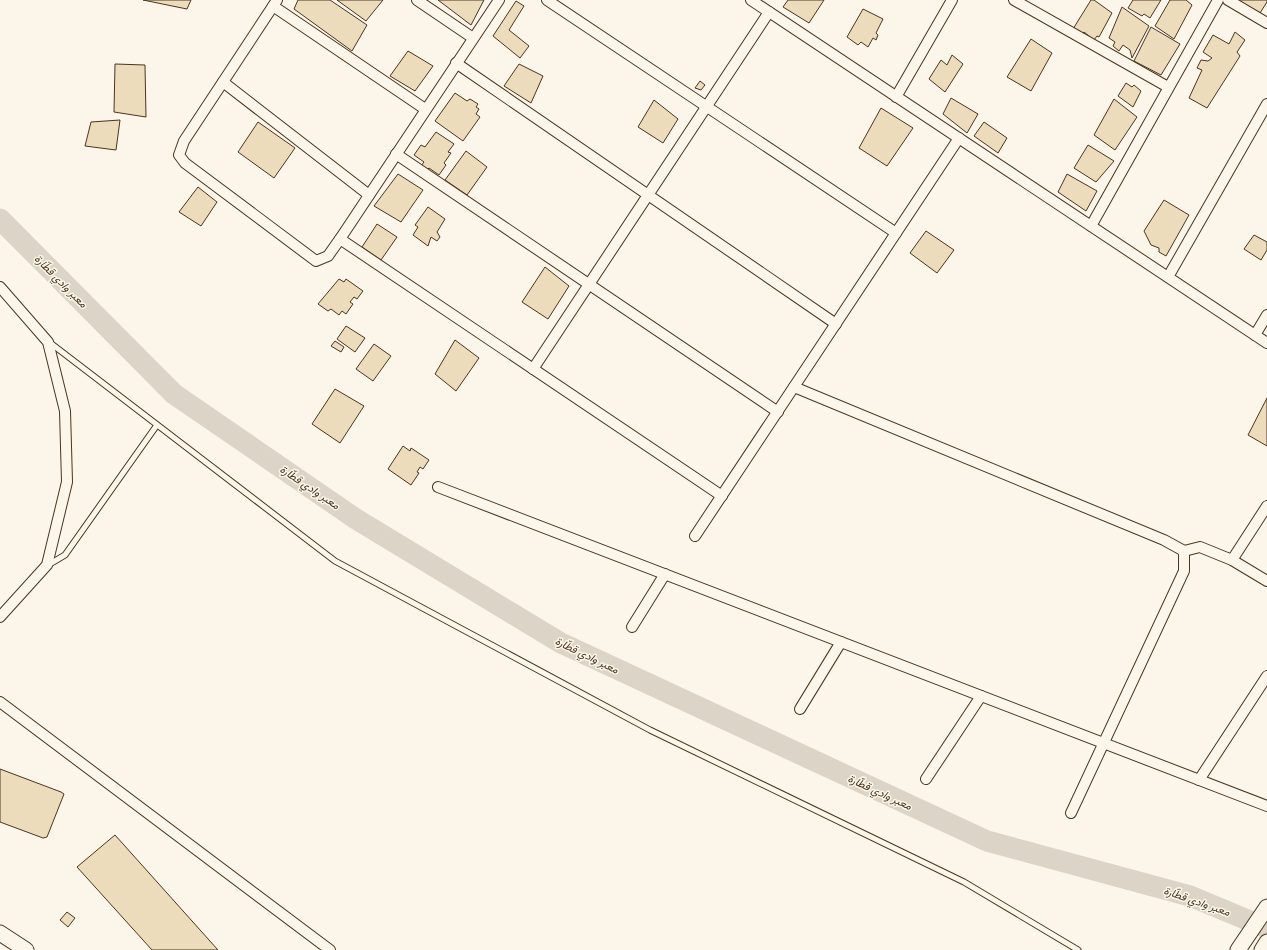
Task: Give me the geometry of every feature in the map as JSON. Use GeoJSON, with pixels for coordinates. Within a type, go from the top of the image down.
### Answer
{"type":"FeatureCollection","features":[{"type":"Feature","properties":{"kind":"main road"},"geometry":{"type":"LineString","coordinates":[[1242,945],[1266,908]]}},
{"type":"Feature","properties":{"kind":"main road"},"geometry":{"type":"LineString","coordinates":[[0,933],[26,950]]}},
{"type":"Feature","properties":{"kind":"main road"},"geometry":{"type":"LineString","coordinates":[[1262,950],[1267,942]]}},
{"type":"Feature","properties":{"kind":"street"},"geometry":{"type":"LineString","coordinates":[[417,0],[473,38]]}},
{"type":"Feature","properties":{"kind":"street"},"geometry":{"type":"LineString","coordinates":[[426,109],[275,3],[184,141],[179,155],[181,159],[313,260],[322,260],[328,256],[340,239],[499,0]]}},
{"type":"Feature","properties":{"kind":"street"},"geometry":{"type":"LineString","coordinates":[[547,0],[896,233]]}},
{"type":"Feature","properties":{"kind":"street"},"geometry":{"type":"LineString","coordinates":[[751,0],[1267,343]]}},
{"type":"Feature","properties":{"kind":"street"},"geometry":{"type":"LineString","coordinates":[[896,97],[952,0]]}},
{"type":"Feature","properties":{"kind":"street"},"geometry":{"type":"LineString","coordinates":[[1014,0],[1168,87]]}},
{"type":"Feature","properties":{"kind":"street"},"geometry":{"type":"LineString","coordinates":[[1091,226],[1218,0]]}},
{"type":"Feature","properties":{"kind":"street"},"geometry":{"type":"LineString","coordinates":[[1228,0],[1267,23]]}},
{"type":"Feature","properties":{"kind":"street"},"geometry":{"type":"LineString","coordinates":[[533,369],[769,12]]}},
{"type":"Feature","properties":{"kind":"street"},"geometry":{"type":"LineString","coordinates":[[456,63],[836,324]]}},
{"type":"Feature","properties":{"kind":"street"},"geometry":{"type":"LineString","coordinates":[[223,82],[369,195]]}},
{"type":"Feature","properties":{"kind":"street"},"geometry":{"type":"LineString","coordinates":[[1168,277],[1267,104]]}},
{"type":"Feature","properties":{"kind":"street"},"geometry":{"type":"LineString","coordinates":[[695,536],[959,138]]}},
{"type":"Feature","properties":{"kind":"street"},"geometry":{"type":"LineString","coordinates":[[396,154],[778,412]]}},
{"type":"Feature","properties":{"kind":"street"},"geometry":{"type":"LineString","coordinates":[[340,239],[722,496]]}},
{"type":"Feature","properties":{"kind":"street"},"geometry":{"type":"LineString","coordinates":[[0,287],[48,342],[65,411],[67,482],[47,565],[0,617]]}},
{"type":"Feature","properties":{"kind":"street"},"geometry":{"type":"LineString","coordinates":[[1255,335],[1267,315]]}},
{"type":"Feature","properties":{"kind":"street"},"geometry":{"type":"LineString","coordinates":[[794,388],[1164,540],[1184,551],[1200,547],[1232,560],[1267,581]]}},
{"type":"Feature","properties":{"kind":"street"},"geometry":{"type":"LineString","coordinates":[[438,487],[1267,806]]}},
{"type":"Feature","properties":{"kind":"street"},"geometry":{"type":"LineString","coordinates":[[1232,560],[1267,506]]}},
{"type":"Feature","properties":{"kind":"street"},"geometry":{"type":"LineString","coordinates":[[1071,813],[1184,571],[1184,551]]}},
{"type":"Feature","properties":{"kind":"street"},"geometry":{"type":"LineString","coordinates":[[632,627],[665,574]]}},
{"type":"Feature","properties":{"kind":"street"},"geometry":{"type":"LineString","coordinates":[[800,709],[841,642]]}},
{"type":"Feature","properties":{"kind":"street"},"geometry":{"type":"LineString","coordinates":[[1199,780],[1267,676]]}},
{"type":"Feature","properties":{"kind":"street"},"geometry":{"type":"LineString","coordinates":[[926,779],[981,696]]}},
{"type":"Feature","properties":{"kind":"street"},"geometry":{"type":"LineString","coordinates":[[0,702],[330,950]]}},
{"type":"Feature","properties":{"kind":"lane"},"geometry":{"type":"LineString","coordinates":[[48,342],[335,561],[650,730],[964,882],[1078,950]]}},
{"type":"Feature","properties":{"kind":"lane"},"geometry":{"type":"LineString","coordinates":[[47,565],[65,555],[157,425]]}},
{"type":"Feature","properties":{"kind":"building"},"geometry":{"type":"Polygon","coordinates":[[[143,0],[191,0],[187,9],[143,0]]]}},
{"type":"Feature","properties":{"kind":"building"},"geometry":{"type":"Polygon","coordinates":[[[298,0],[330,0],[367,25],[352,51],[294,9],[298,0]]]}},
{"type":"Feature","properties":{"kind":"building"},"geometry":{"type":"Polygon","coordinates":[[[337,0],[383,0],[366,21],[337,0]]]}},
{"type":"Feature","properties":{"kind":"building"},"geometry":{"type":"Polygon","coordinates":[[[438,0],[484,0],[471,25],[438,0]]]}},
{"type":"Feature","properties":{"kind":"building"},"geometry":{"type":"Polygon","coordinates":[[[788,0],[824,0],[809,23],[783,7],[788,0]]]}},
{"type":"Feature","properties":{"kind":"building"},"geometry":{"type":"Polygon","coordinates":[[[1091,0],[1094,0],[1112,13],[1099,37],[1097,36],[1094,40],[1084,32],[1081,35],[1073,29],[1091,0]]]}},
{"type":"Feature","properties":{"kind":"building"},"geometry":{"type":"Polygon","coordinates":[[[1133,0],[1161,0],[1150,18],[1144,14],[1142,16],[1128,8],[1133,0]]]}},
{"type":"Feature","properties":{"kind":"building"},"geometry":{"type":"Polygon","coordinates":[[[1170,0],[1186,0],[1192,5],[1174,39],[1155,26],[1170,0]]]}},
{"type":"Feature","properties":{"kind":"building"},"geometry":{"type":"Polygon","coordinates":[[[1238,0],[1267,0],[1267,2],[1260,13],[1238,0]]]}},
{"type":"Feature","properties":{"kind":"building"},"geometry":{"type":"Polygon","coordinates":[[[516,1],[524,6],[509,30],[529,46],[520,58],[493,36],[516,1]]]}},
{"type":"Feature","properties":{"kind":"building"},"geometry":{"type":"Polygon","coordinates":[[[1122,7],[1149,26],[1132,58],[1130,50],[1123,45],[1119,51],[1113,46],[1115,42],[1109,38],[1122,7]]]}},
{"type":"Feature","properties":{"kind":"building"},"geometry":{"type":"Polygon","coordinates":[[[863,9],[883,19],[876,33],[878,35],[876,40],[873,38],[868,47],[861,42],[858,45],[847,37],[863,9]]]}},
{"type":"Feature","properties":{"kind":"building"},"geometry":{"type":"Polygon","coordinates":[[[1151,27],[1180,44],[1161,75],[1134,61],[1151,27]]]}},
{"type":"Feature","properties":{"kind":"building"},"geometry":{"type":"Polygon","coordinates":[[[1235,32],[1245,40],[1237,52],[1240,56],[1207,108],[1189,98],[1202,70],[1197,68],[1201,60],[1208,61],[1212,58],[1203,52],[1213,35],[1229,44],[1235,32]]]}},
{"type":"Feature","properties":{"kind":"building"},"geometry":{"type":"Polygon","coordinates":[[[1031,39],[1052,53],[1031,91],[1007,77],[1031,39]]]}},
{"type":"Feature","properties":{"kind":"building"},"geometry":{"type":"Polygon","coordinates":[[[408,51],[433,66],[415,91],[390,76],[408,51]]]}},
{"type":"Feature","properties":{"kind":"building"},"geometry":{"type":"Polygon","coordinates":[[[952,55],[963,64],[945,92],[929,79],[941,60],[947,65],[952,55]]]}},
{"type":"Feature","properties":{"kind":"building"},"geometry":{"type":"Polygon","coordinates":[[[115,64],[145,65],[146,117],[114,112],[115,64]]]}},
{"type":"Feature","properties":{"kind":"building"},"geometry":{"type":"Polygon","coordinates":[[[519,64],[543,76],[531,103],[504,86],[519,64]]]}},
{"type":"Feature","properties":{"kind":"building"},"geometry":{"type":"Polygon","coordinates":[[[700,81],[705,85],[701,90],[695,88],[700,81]]]}},
{"type":"Feature","properties":{"kind":"building"},"geometry":{"type":"Polygon","coordinates":[[[1126,83],[1132,87],[1134,85],[1141,91],[1133,107],[1118,96],[1126,83]]]}},
{"type":"Feature","properties":{"kind":"building"},"geometry":{"type":"Polygon","coordinates":[[[455,93],[467,101],[470,99],[478,104],[476,107],[479,109],[476,114],[480,117],[463,141],[435,121],[455,93]]]}},
{"type":"Feature","properties":{"kind":"building"},"geometry":{"type":"Polygon","coordinates":[[[951,98],[978,114],[967,133],[943,114],[951,98]]]}},
{"type":"Feature","properties":{"kind":"building"},"geometry":{"type":"Polygon","coordinates":[[[1114,99],[1137,117],[1115,150],[1094,135],[1114,99]]]}},
{"type":"Feature","properties":{"kind":"building"},"geometry":{"type":"Polygon","coordinates":[[[654,100],[678,119],[663,143],[638,127],[654,100]]]}},
{"type":"Feature","properties":{"kind":"building"},"geometry":{"type":"Polygon","coordinates":[[[881,108],[913,128],[887,166],[859,148],[881,108]]]}},
{"type":"Feature","properties":{"kind":"building"},"geometry":{"type":"Polygon","coordinates":[[[120,120],[116,150],[85,146],[91,122],[120,120]]]}},
{"type":"Feature","properties":{"kind":"building"},"geometry":{"type":"Polygon","coordinates":[[[258,122],[295,148],[274,178],[238,152],[258,122]]]}},
{"type":"Feature","properties":{"kind":"building"},"geometry":{"type":"Polygon","coordinates":[[[984,122],[1007,138],[998,153],[974,136],[984,122]]]}},
{"type":"Feature","properties":{"kind":"building"},"geometry":{"type":"Polygon","coordinates":[[[436,132],[454,144],[448,152],[451,153],[444,163],[446,165],[439,175],[429,168],[427,170],[421,166],[424,162],[414,155],[421,145],[425,147],[436,132]]]}},
{"type":"Feature","properties":{"kind":"building"},"geometry":{"type":"Polygon","coordinates":[[[1088,145],[1114,161],[1096,182],[1074,168],[1088,145]]]}},
{"type":"Feature","properties":{"kind":"building"},"geometry":{"type":"Polygon","coordinates":[[[466,151],[487,167],[467,195],[445,180],[466,151]]]}},
{"type":"Feature","properties":{"kind":"building"},"geometry":{"type":"Polygon","coordinates":[[[398,174],[423,190],[401,222],[374,206],[398,174]]]}},
{"type":"Feature","properties":{"kind":"building"},"geometry":{"type":"Polygon","coordinates":[[[1067,174],[1097,191],[1086,211],[1058,192],[1067,174]]]}},
{"type":"Feature","properties":{"kind":"building"},"geometry":{"type":"Polygon","coordinates":[[[198,187],[217,202],[201,226],[179,212],[198,187]]]}},
{"type":"Feature","properties":{"kind":"building"},"geometry":{"type":"Polygon","coordinates":[[[1164,200],[1189,215],[1166,256],[1159,252],[1159,248],[1151,245],[1144,231],[1164,200]]]}},
{"type":"Feature","properties":{"kind":"building"},"geometry":{"type":"Polygon","coordinates":[[[428,207],[445,219],[437,232],[440,237],[437,241],[431,237],[428,246],[413,235],[418,227],[415,225],[428,207]]]}},
{"type":"Feature","properties":{"kind":"building"},"geometry":{"type":"Polygon","coordinates":[[[377,224],[397,237],[381,260],[362,247],[377,224]]]}},
{"type":"Feature","properties":{"kind":"building"},"geometry":{"type":"Polygon","coordinates":[[[926,231],[954,250],[937,273],[910,253],[926,231]]]}},
{"type":"Feature","properties":{"kind":"building"},"geometry":{"type":"Polygon","coordinates":[[[1254,235],[1267,242],[1267,250],[1261,260],[1244,249],[1254,235]]]}},
{"type":"Feature","properties":{"kind":"building"},"geometry":{"type":"Polygon","coordinates":[[[545,267],[569,286],[548,319],[522,302],[545,267]]]}},
{"type":"Feature","properties":{"kind":"building"},"geometry":{"type":"Polygon","coordinates":[[[339,279],[344,282],[346,279],[363,291],[357,299],[354,297],[350,302],[353,304],[346,314],[342,311],[339,315],[331,309],[328,311],[318,304],[339,279]]]}},
{"type":"Feature","properties":{"kind":"building"},"geometry":{"type":"Polygon","coordinates":[[[346,326],[365,338],[355,352],[337,339],[346,326]]]}},
{"type":"Feature","properties":{"kind":"building"},"geometry":{"type":"Polygon","coordinates":[[[455,340],[479,358],[456,391],[435,374],[455,340]]]}},
{"type":"Feature","properties":{"kind":"building"},"geometry":{"type":"Polygon","coordinates":[[[335,341],[344,347],[341,352],[331,346],[335,341]]]}},
{"type":"Feature","properties":{"kind":"building"},"geometry":{"type":"Polygon","coordinates":[[[374,344],[391,356],[373,381],[356,369],[374,344]]]}},
{"type":"Feature","properties":{"kind":"building"},"geometry":{"type":"Polygon","coordinates":[[[335,389],[364,406],[340,443],[312,424],[335,389]]]}},
{"type":"Feature","properties":{"kind":"building"},"geometry":{"type":"Polygon","coordinates":[[[1267,398],[1267,446],[1248,435],[1267,398]]]}},
{"type":"Feature","properties":{"kind":"building"},"geometry":{"type":"Polygon","coordinates":[[[403,446],[410,451],[411,448],[429,460],[423,469],[420,467],[417,472],[419,473],[411,485],[388,469],[403,446]]]}},
{"type":"Feature","properties":{"kind":"building"},"geometry":{"type":"Polygon","coordinates":[[[0,769],[64,794],[47,837],[43,838],[0,822],[0,769]]]}},
{"type":"Feature","properties":{"kind":"building"},"geometry":{"type":"Polygon","coordinates":[[[115,835],[218,950],[152,950],[77,867],[115,835]]]}},
{"type":"Feature","properties":{"kind":"building"},"geometry":{"type":"Polygon","coordinates":[[[67,912],[75,918],[68,927],[60,920],[67,912]]]}},
{"type":"Feature","properties":{"kind":"waterway","name":"معبر وادي قطّارة"},"geometry":{"type":"LineString","coordinates":[[0,219],[174,394],[356,519],[561,643],[987,841],[1190,896],[1267,928]]}}]}
